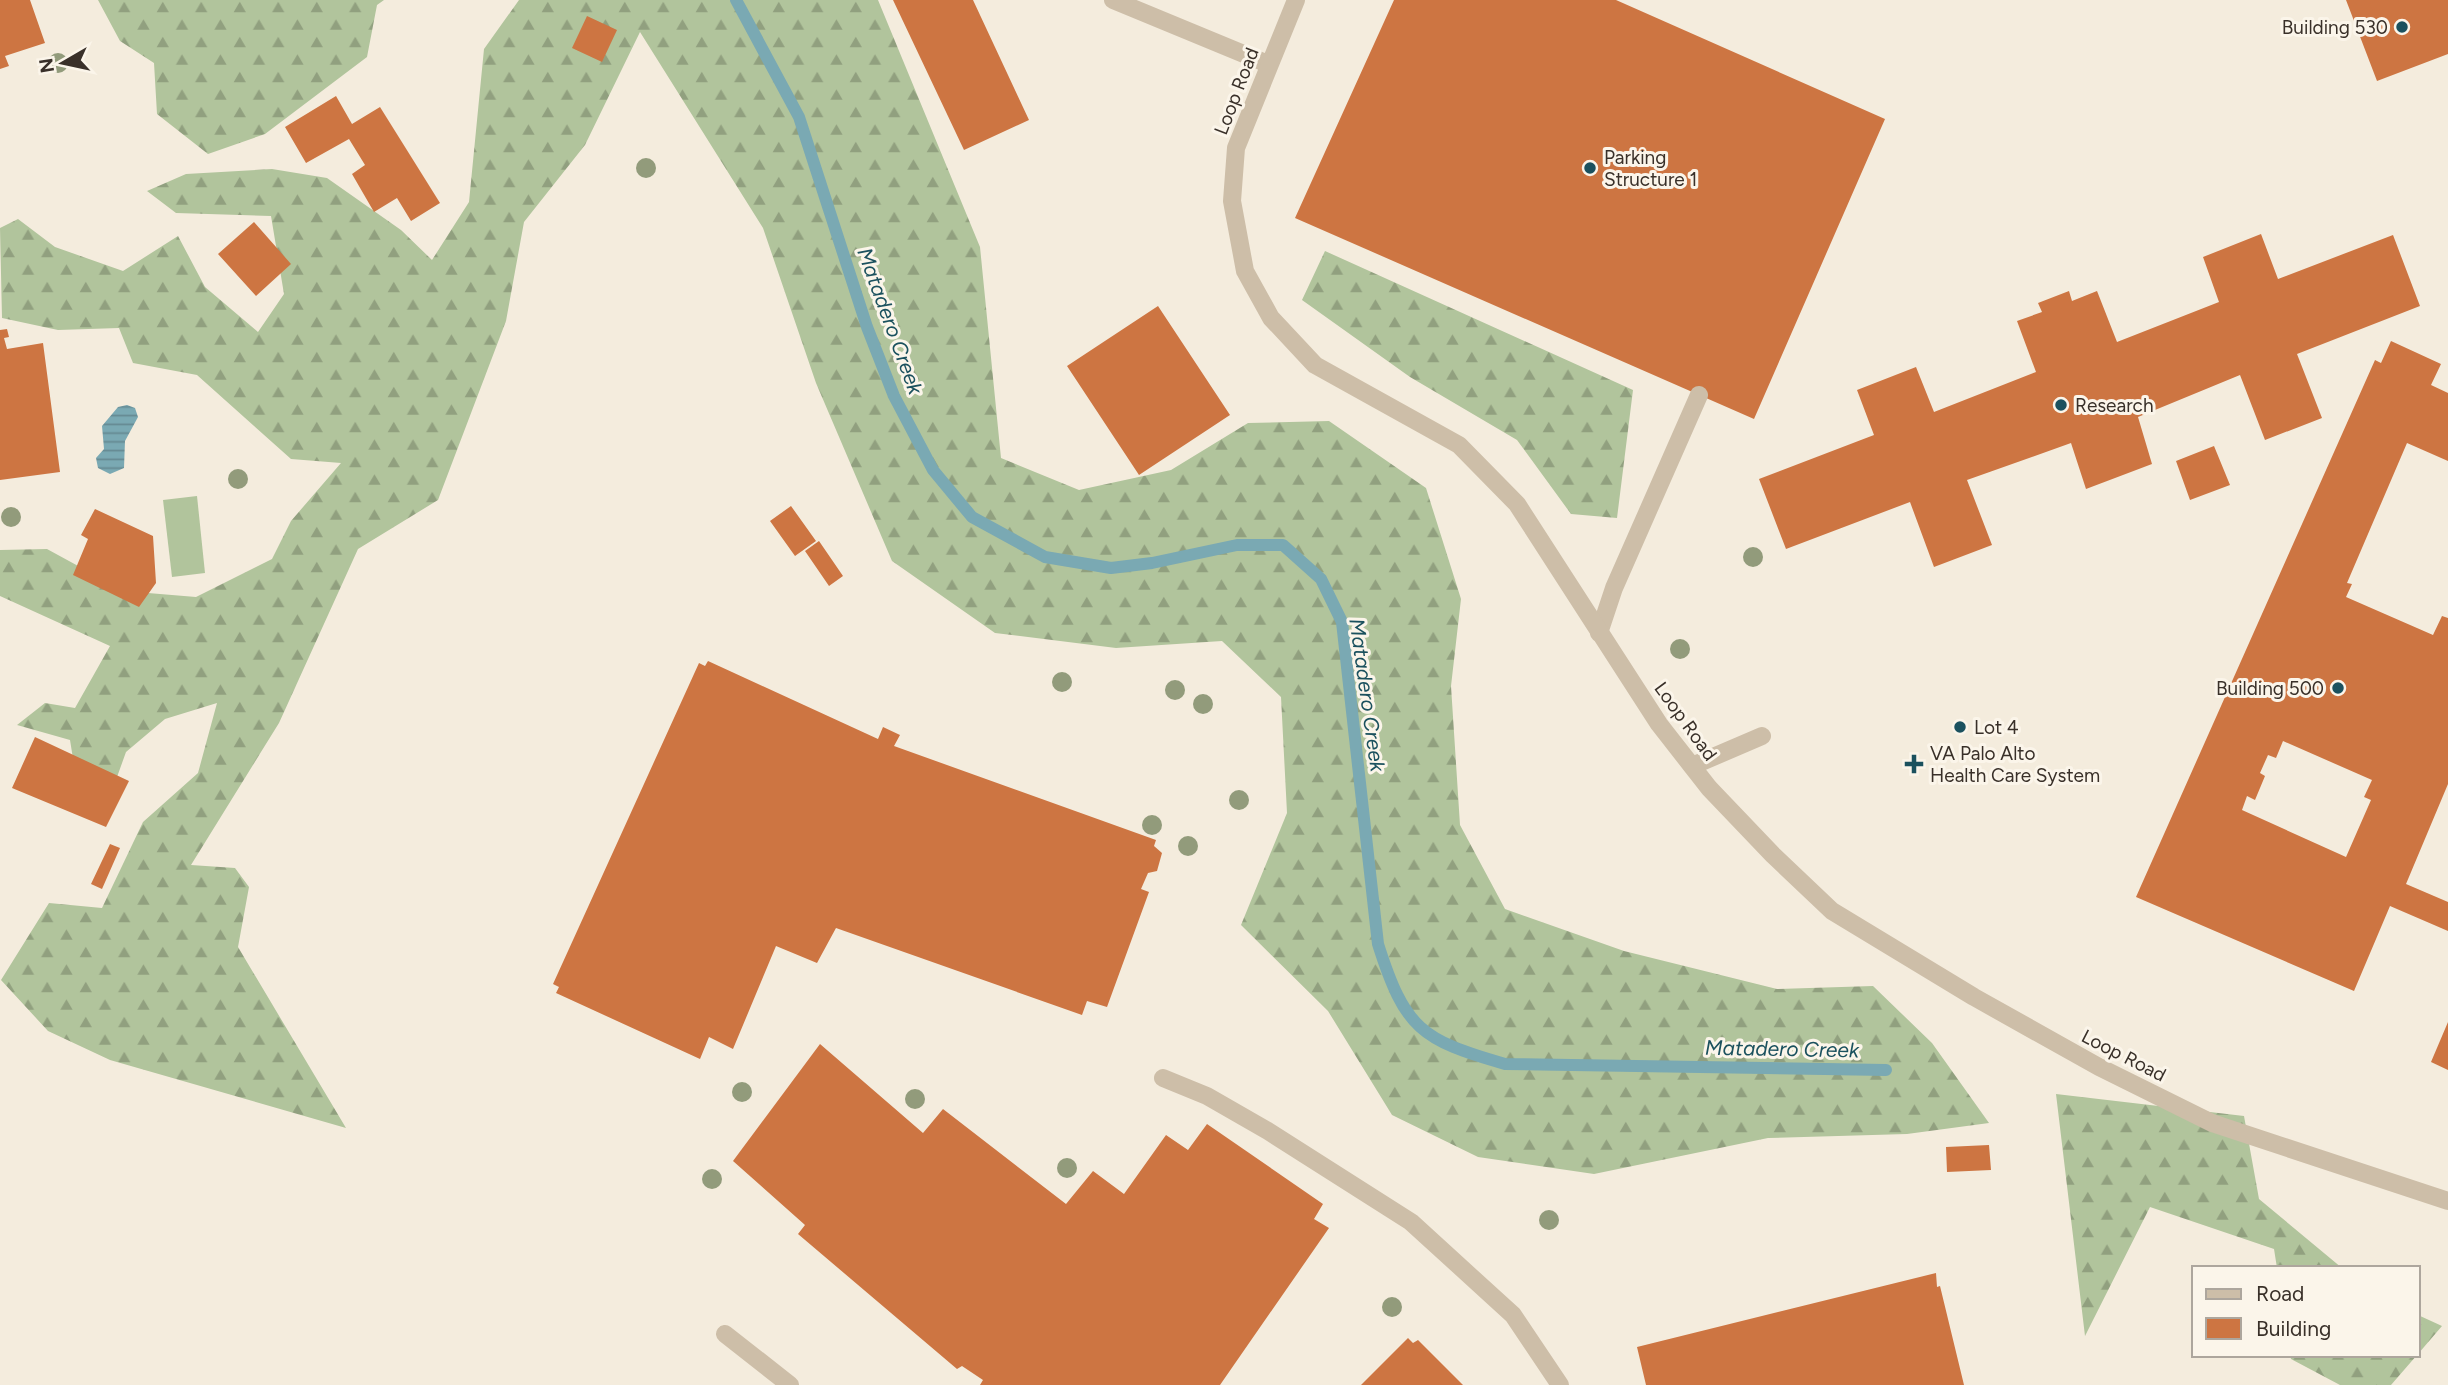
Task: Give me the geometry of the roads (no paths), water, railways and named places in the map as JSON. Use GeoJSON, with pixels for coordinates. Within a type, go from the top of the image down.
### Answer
{"type":"FeatureCollection","features":[{"type":"Feature","properties":{"kind":"street"},"geometry":{"type":"LineString","coordinates":[[1112,0],[1268,65]]}},
{"type":"Feature","properties":{"kind":"street","name":"Loop Road"},"geometry":{"type":"LineString","coordinates":[[1296,0],[1236,148],[1232,201],[1245,271],[1271,318],[1315,365],[1459,445],[1517,504],[1659,724],[1692,766],[1773,855],[1832,911],[1974,997],[2099,1068],[2212,1123],[2448,1201]]}},
{"type":"Feature","properties":{"kind":"street"},"geometry":{"type":"LineString","coordinates":[[1599,633],[1617,580],[1699,395]]}},
{"type":"Feature","properties":{"kind":"street"},"geometry":{"type":"LineString","coordinates":[[1692,766],[1762,736]]}},
{"type":"Feature","properties":{"kind":"street"},"geometry":{"type":"LineString","coordinates":[[1163,1078],[1208,1096],[1411,1222],[1513,1315],[1560,1385]]}},
{"type":"Feature","properties":{"kind":"street"},"geometry":{"type":"LineString","coordinates":[[725,1334],[789,1385]]}},
{"type":"Feature","properties":{"kind":"water"},"geometry":{"type":"Polygon","coordinates":[[[127,405],[135,408],[138,417],[125,441],[124,468],[110,474],[98,468],[96,458],[104,449],[102,426],[118,407],[127,405]]]}},
{"type":"Feature","properties":{"kind":"waterway","name":"Matadero Creek"},"geometry":{"type":"LineString","coordinates":[[736,0],[799,117],[867,327],[894,396],[933,470],[972,517],[1045,557],[1111,568],[1152,563],[1237,545],[1283,545],[1321,579],[1342,622],[1378,944],[1397,995],[1420,1027],[1454,1047],[1505,1064],[1886,1070]]}},
{"type":"Feature","properties":{"kind":"place","name":"Building 530"},"geometry":{"type":"Point","coordinates":[2402,27]}},
{"type":"Feature","properties":{"kind":"place","name":"Parking Structure 1"},"geometry":{"type":"Point","coordinates":[1590,168]}},
{"type":"Feature","properties":{"kind":"place","name":"Research"},"geometry":{"type":"Point","coordinates":[2061,405]}},
{"type":"Feature","properties":{"kind":"place","name":"Building 500"},"geometry":{"type":"Point","coordinates":[2338,688]}},
{"type":"Feature","properties":{"kind":"place","name":"Lot 4"},"geometry":{"type":"Point","coordinates":[1960,727]}},
{"type":"Feature","properties":{"kind":"place","name":"VA Palo Alto Health Care System"},"geometry":{"type":"Point","coordinates":[1914,764]}}]}
